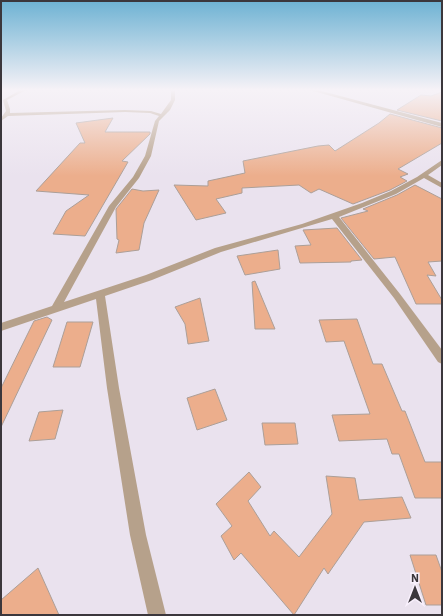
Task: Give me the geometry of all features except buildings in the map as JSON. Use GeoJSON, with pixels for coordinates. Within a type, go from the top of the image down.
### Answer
{"type":"FeatureCollection","features":[{"type":"Feature","properties":{"kind":"street"},"geometry":{"type":"LineString","coordinates":[[56,308],[113,206],[136,178],[148,156],[157,121],[160,118]]}},
{"type":"Feature","properties":{"kind":"street"},"geometry":{"type":"LineString","coordinates":[[415,118],[442,125]]}},
{"type":"Feature","properties":{"kind":"street"},"geometry":{"type":"LineString","coordinates":[[1,327],[140,280],[216,251],[333,215],[396,191],[425,176],[442,162]]}},
{"type":"Feature","properties":{"kind":"street"},"geometry":{"type":"LineString","coordinates":[[425,176],[442,186]]}},
{"type":"Feature","properties":{"kind":"street"},"geometry":{"type":"LineString","coordinates":[[333,215],[397,296],[442,359]]}},
{"type":"Feature","properties":{"kind":"street"},"geometry":{"type":"LineString","coordinates":[[100,294],[113,388],[138,535],[157,615]]}}]}
